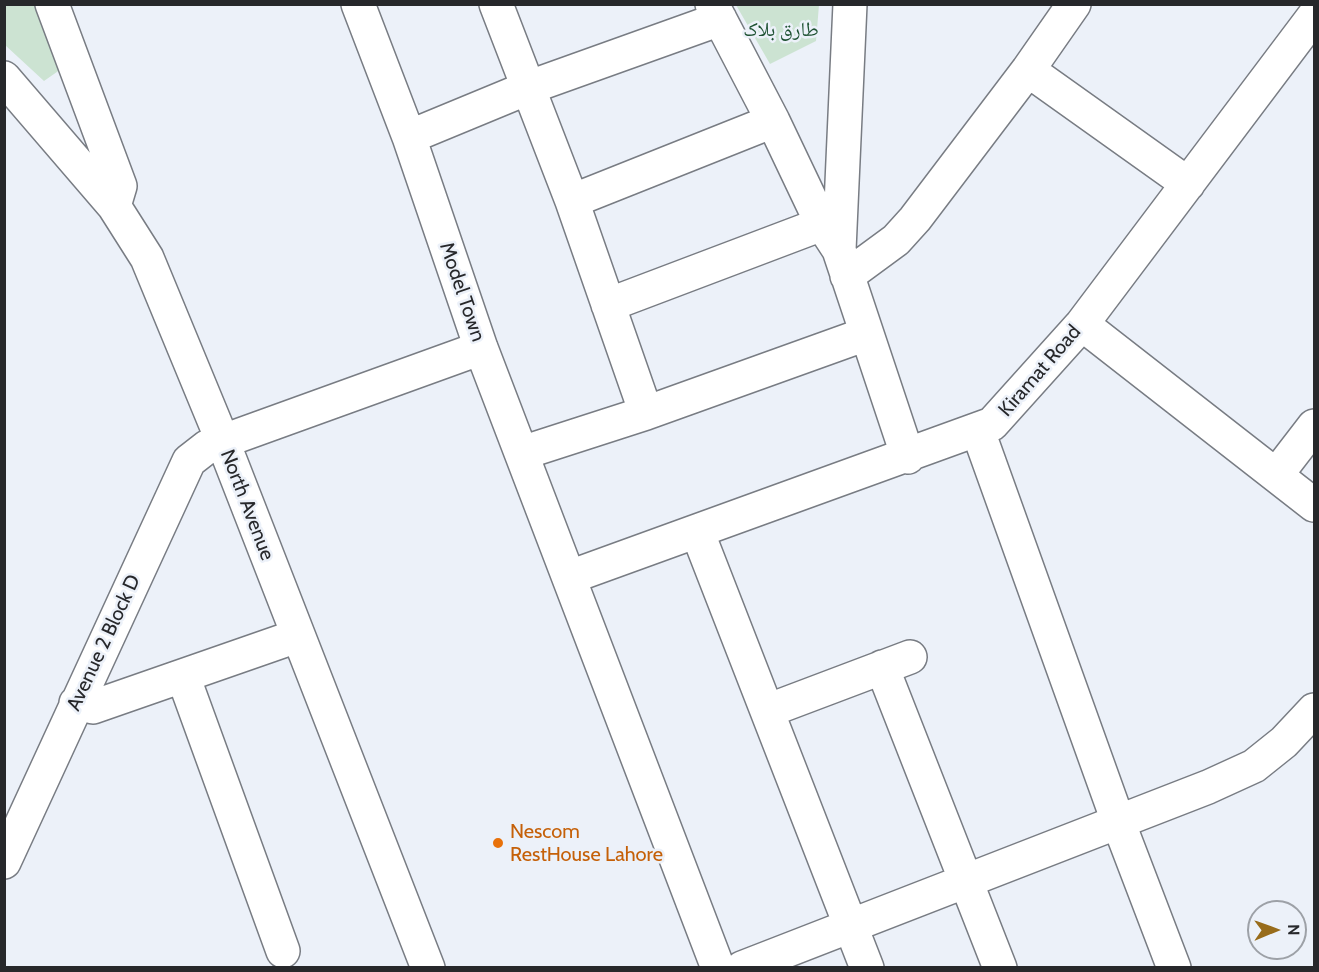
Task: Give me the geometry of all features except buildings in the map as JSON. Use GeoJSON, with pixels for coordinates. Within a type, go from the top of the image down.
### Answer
{"type":"FeatureCollection","features":[{"type":"Feature","properties":{"kind":"street"},"geometry":{"type":"LineString","coordinates":[[52,4],[120,186],[114,206]]}},
{"type":"Feature","properties":{"kind":"street","name":"Model Town"},"geometry":{"type":"LineString","coordinates":[[358,4],[409,137],[481,348],[718,968]]}},
{"type":"Feature","properties":{"kind":"street"},"geometry":{"type":"LineString","coordinates":[[496,4],[530,87],[572,201],[646,413]]}},
{"type":"Feature","properties":{"kind":"street"},"geometry":{"type":"LineString","coordinates":[[836,250],[849,4]]}},
{"type":"Feature","properties":{"kind":"street"},"geometry":{"type":"LineString","coordinates":[[608,305],[836,250],[896,240],[1028,70],[1074,4]]}},
{"type":"Feature","properties":{"kind":"street"},"geometry":{"type":"LineString","coordinates":[[409,137],[716,12],[773,121],[836,250],[908,456]]}},
{"type":"Feature","properties":{"kind":"street","name":"Kiramat Road"},"geometry":{"type":"LineString","coordinates":[[570,578],[978,431],[1002,415],[1082,324],[1312,24]]}},
{"type":"Feature","properties":{"kind":"street"},"geometry":{"type":"LineString","coordinates":[[1028,70],[1188,184]]}},
{"type":"Feature","properties":{"kind":"street","name":"North Avenue"},"geometry":{"type":"LineString","coordinates":[[4,78],[114,206],[147,258],[223,442],[428,968]]}},
{"type":"Feature","properties":{"kind":"street"},"geometry":{"type":"LineString","coordinates":[[572,201],[773,121]]}},
{"type":"Feature","properties":{"kind":"street"},"geometry":{"type":"LineString","coordinates":[[1082,324],[1314,505]]}},
{"type":"Feature","properties":{"kind":"street"},"geometry":{"type":"LineString","coordinates":[[522,453],[646,413],[866,334]]}},
{"type":"Feature","properties":{"kind":"street","name":"Avenue 2 Block D"},"geometry":{"type":"LineString","coordinates":[[4,862],[189,461],[207,447],[481,348]]}},
{"type":"Feature","properties":{"kind":"street"},"geometry":{"type":"LineString","coordinates":[[1277,474],[1314,426]]}},
{"type":"Feature","properties":{"kind":"street"},"geometry":{"type":"LineString","coordinates":[[978,431],[1119,824],[1174,968]]}},
{"type":"Feature","properties":{"kind":"street"},"geometry":{"type":"LineString","coordinates":[[696,531],[867,968]]}},
{"type":"Feature","properties":{"kind":"street"},"geometry":{"type":"LineString","coordinates":[[76,703],[93,707],[297,636]]}},
{"type":"Feature","properties":{"kind":"street"},"geometry":{"type":"LineString","coordinates":[[767,711],[896,662],[968,881],[1000,968]]}},
{"type":"Feature","properties":{"kind":"street"},"geometry":{"type":"LineString","coordinates":[[183,676],[283,951]]}},
{"type":"Feature","properties":{"kind":"street"},"geometry":{"type":"LineString","coordinates":[[742,968],[849,924],[1119,824],[1254,766],[1284,742],[1314,710]]}},
{"type":"Feature","properties":{"kind":"green space"},"geometry":{"type":"Polygon","coordinates":[[[5,5],[39,5],[64,67],[44,81],[5,45],[5,5]]]}},
{"type":"Feature","properties":{"kind":"green space","name":"طارق بلاک"},"geometry":{"type":"Polygon","coordinates":[[[736,5],[819,5],[816,41],[770,64],[736,5]]]}},
{"type":"Feature","properties":{"kind":"place","name":"Nescom RestHouse Lahore"},"geometry":{"type":"Point","coordinates":[498,843]}}]}
